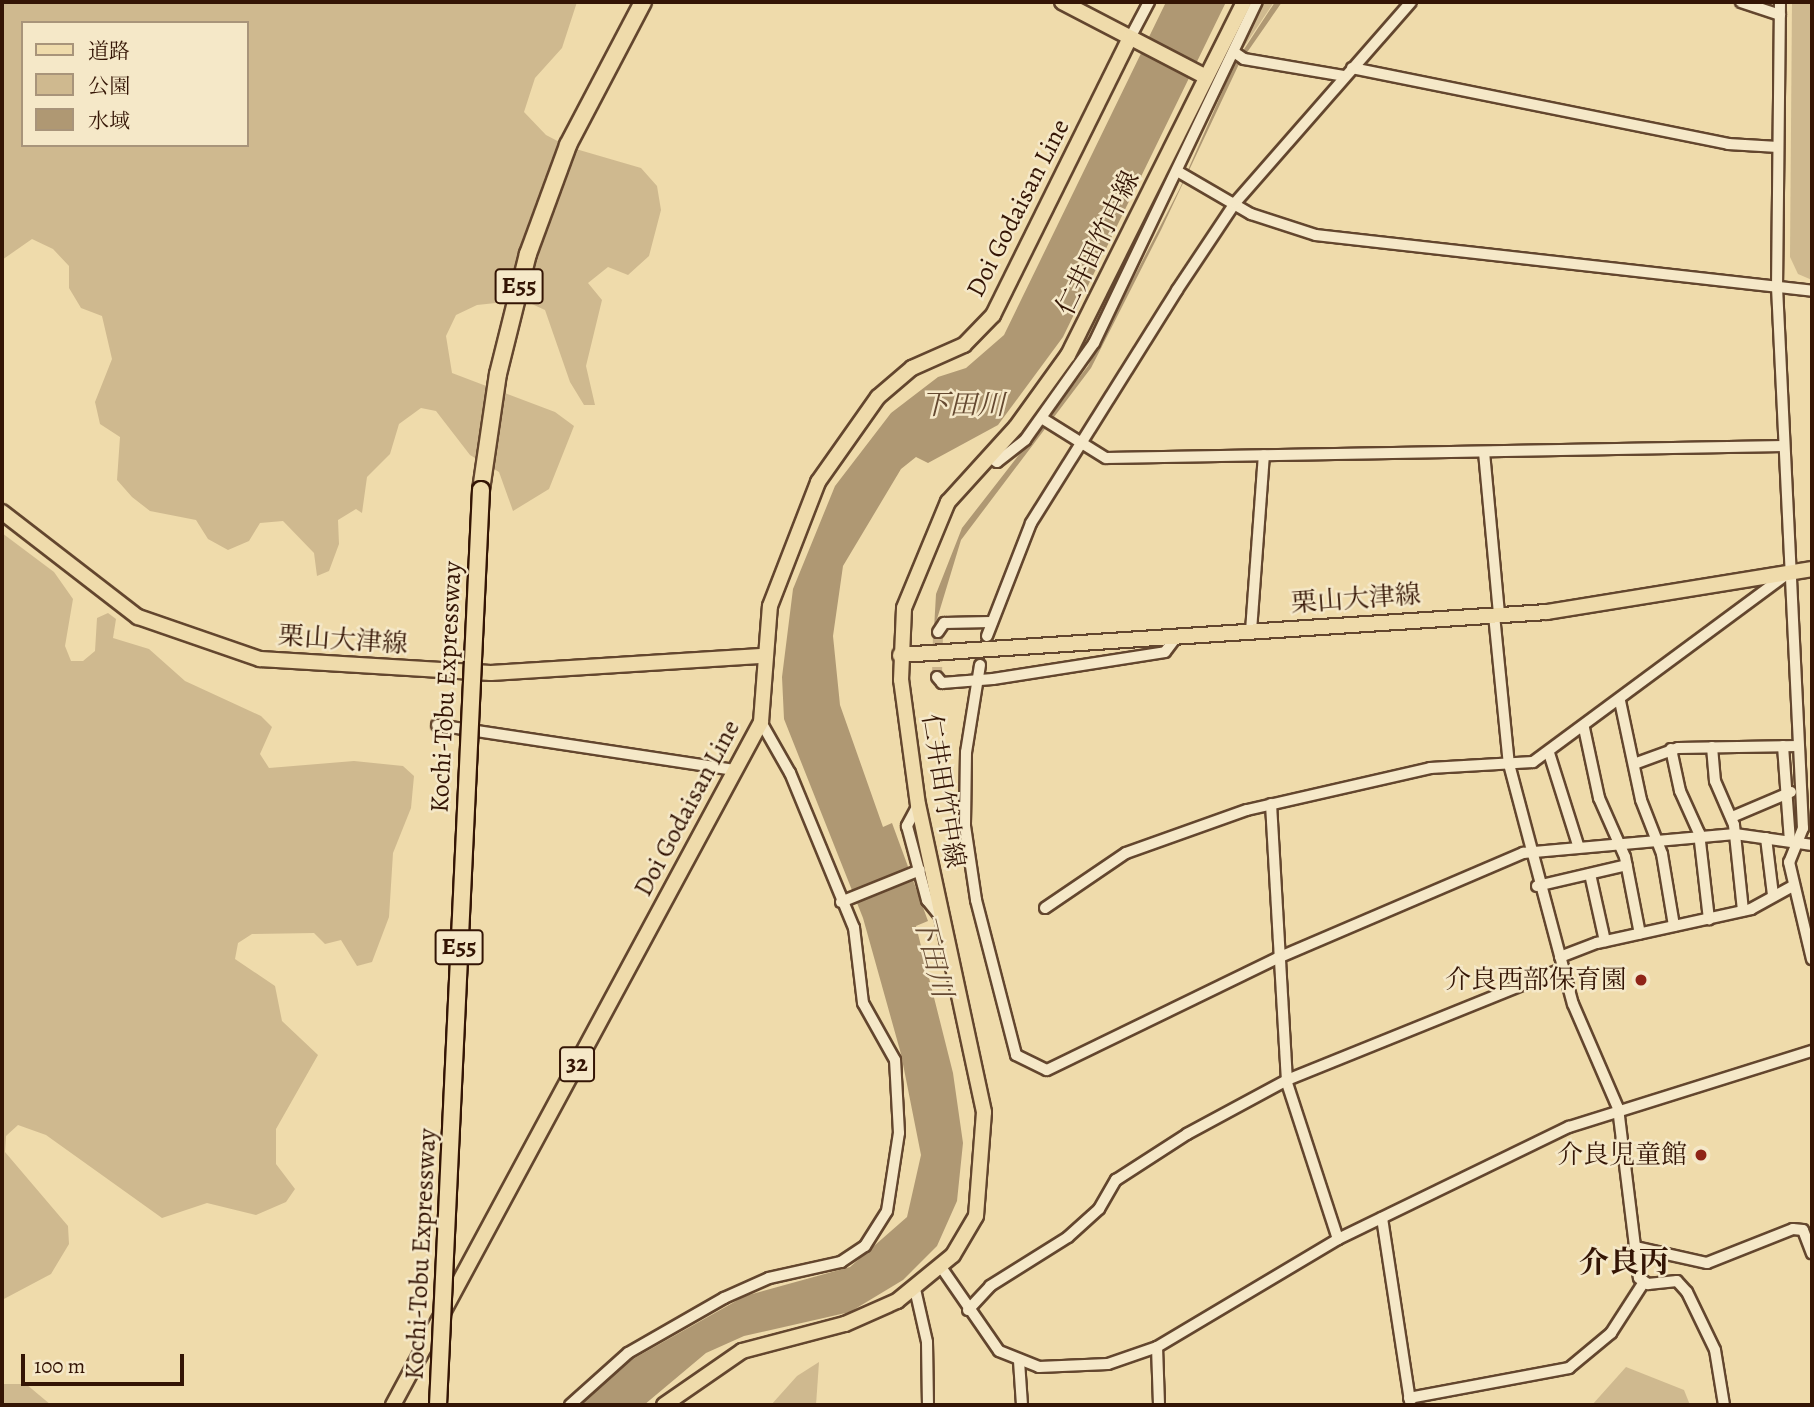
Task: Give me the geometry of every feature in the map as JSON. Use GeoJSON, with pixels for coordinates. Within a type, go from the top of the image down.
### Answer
{"type":"FeatureCollection","features":[{"type":"Feature","properties":{"kind":"highway","name":"Kochi-Tobu Expressway"},"geometry":{"type":"LineString","coordinates":[[438,1405],[481,489],[517,290],[546,201],[592,93],[642,2]]}},
{"type":"Feature","properties":{"kind":"main road"},"geometry":{"type":"LineString","coordinates":[[1062,2],[1203,76],[1244,2]]}},
{"type":"Feature","properties":{"kind":"main road","name":"Doi Godaisan Line"},"geometry":{"type":"LineString","coordinates":[[393,1405],[761,722],[770,606],[784,564],[829,464],[878,397],[912,368],[964,345],[993,315],[1129,38]]}},
{"type":"Feature","properties":{"kind":"main road","name":"仁井田竹中線"},"geometry":{"type":"LineString","coordinates":[[664,1405],[742,1351],[874,1314],[915,1289],[941,1267],[976,1216],[985,1154],[984,1112],[918,805],[900,655],[907,597],[929,536],[957,488],[989,456],[1068,355],[1203,76]]}},
{"type":"Feature","properties":{"kind":"main road","name":"栗山大津線"},"geometry":{"type":"LineString","coordinates":[[2,512],[138,617],[260,659],[491,673],[765,656]]}},
{"type":"Feature","properties":{"kind":"main road","name":"栗山大津線"},"geometry":{"type":"LineString","coordinates":[[900,655],[1496,615],[1682,593],[1793,570],[1812,569]]}},
{"type":"Feature","properties":{"kind":"street"},"geometry":{"type":"LineString","coordinates":[[1129,38],[1149,2]]}},
{"type":"Feature","properties":{"kind":"street"},"geometry":{"type":"LineString","coordinates":[[989,456],[998,462],[1047,423],[1094,343],[1257,2]]}},
{"type":"Feature","properties":{"kind":"street"},"geometry":{"type":"LineString","coordinates":[[988,636],[1020,543],[1078,444],[1235,204],[1411,2]]}},
{"type":"Feature","properties":{"kind":"street"},"geometry":{"type":"LineString","coordinates":[[1741,2],[1775,10],[1779,147],[1777,287],[1793,570],[1801,791],[1789,863],[1812,959]]}},
{"type":"Feature","properties":{"kind":"street"},"geometry":{"type":"LineString","coordinates":[[1234,52],[1244,59],[1348,72],[1728,144],[1779,147]]}},
{"type":"Feature","properties":{"kind":"street"},"geometry":{"type":"LineString","coordinates":[[1177,171],[1235,204],[1316,235],[1812,291]]}},
{"type":"Feature","properties":{"kind":"street"},"geometry":{"type":"LineString","coordinates":[[1047,423],[1078,444],[1106,458],[1784,446]]}},
{"type":"Feature","properties":{"kind":"street"},"geometry":{"type":"LineString","coordinates":[[1382,1217],[1410,1402],[1569,1368],[1611,1333],[1644,1282],[1635,1247],[1618,1108],[1561,963],[1537,886],[1509,764],[1484,452]]}},
{"type":"Feature","properties":{"kind":"street"},"geometry":{"type":"LineString","coordinates":[[1251,631],[1264,455]]}},
{"type":"Feature","properties":{"kind":"street"},"geometry":{"type":"LineString","coordinates":[[1045,908],[1126,853],[1271,804],[1430,768],[1509,764],[1549,753],[1793,570]]}},
{"type":"Feature","properties":{"kind":"street"},"geometry":{"type":"LineString","coordinates":[[938,632],[944,622],[991,622]]}},
{"type":"Feature","properties":{"kind":"street"},"geometry":{"type":"LineString","coordinates":[[937,677],[942,682],[977,680],[1165,652],[1178,635]]}},
{"type":"Feature","properties":{"kind":"street"},"geometry":{"type":"LineString","coordinates":[[980,665],[966,752],[965,825],[976,901],[1016,1055],[1047,1070],[1281,957],[1530,854],[1578,845],[1659,845],[1735,834],[1812,845]]}},
{"type":"Feature","properties":{"kind":"street"},"geometry":{"type":"LineString","coordinates":[[1620,701],[1633,764],[1659,845],[1674,926]]}},
{"type":"Feature","properties":{"kind":"street"},"geometry":{"type":"LineString","coordinates":[[570,1405],[628,1353],[748,1286],[841,1262],[877,1231],[898,1167],[901,1087],[888,1039],[863,1003],[854,928],[790,773],[761,722]]}},
{"type":"Feature","properties":{"kind":"street"},"geometry":{"type":"LineString","coordinates":[[437,725],[733,770]]}},
{"type":"Feature","properties":{"kind":"street"},"geometry":{"type":"LineString","coordinates":[[1584,727],[1600,798],[1627,865],[1640,933]]}},
{"type":"Feature","properties":{"kind":"street"},"geometry":{"type":"LineString","coordinates":[[1783,746],[1794,841]]}},
{"type":"Feature","properties":{"kind":"street"},"geometry":{"type":"LineString","coordinates":[[1633,764],[1671,749],[1798,746]]}},
{"type":"Feature","properties":{"kind":"street"},"geometry":{"type":"LineString","coordinates":[[1712,747],[1715,781],[1732,817],[1743,911]]}},
{"type":"Feature","properties":{"kind":"street"},"geometry":{"type":"LineString","coordinates":[[1671,749],[1699,840],[1709,919]]}},
{"type":"Feature","properties":{"kind":"street"},"geometry":{"type":"LineString","coordinates":[[1549,753],[1578,845]]}},
{"type":"Feature","properties":{"kind":"street"},"geometry":{"type":"LineString","coordinates":[[1732,817],[1787,793],[1801,791]]}},
{"type":"Feature","properties":{"kind":"street"},"geometry":{"type":"LineString","coordinates":[[1271,804],[1287,1080],[1338,1239]]}},
{"type":"Feature","properties":{"kind":"street"},"geometry":{"type":"LineString","coordinates":[[918,805],[908,826],[928,900],[940,916]]}},
{"type":"Feature","properties":{"kind":"street"},"geometry":{"type":"LineString","coordinates":[[1766,838],[1773,895]]}},
{"type":"Feature","properties":{"kind":"street"},"geometry":{"type":"LineString","coordinates":[[1537,886],[1627,865]]}},
{"type":"Feature","properties":{"kind":"street"},"geometry":{"type":"LineString","coordinates":[[843,901],[918,871]]}},
{"type":"Feature","properties":{"kind":"street"},"geometry":{"type":"LineString","coordinates":[[1590,874],[1605,941]]}},
{"type":"Feature","properties":{"kind":"street"},"geometry":{"type":"LineString","coordinates":[[968,1310],[990,1286],[1068,1237],[1136,1165],[1287,1080],[1561,963],[1605,941],[1743,911],[1793,886]]}},
{"type":"Feature","properties":{"kind":"street"},"geometry":{"type":"LineString","coordinates":[[941,1267],[984,1336],[1019,1361],[1083,1367],[1157,1347],[1338,1239],[1618,1108],[1812,1051]]}},
{"type":"Feature","properties":{"kind":"street"},"geometry":{"type":"LineString","coordinates":[[1635,1247],[1707,1263],[1793,1229],[1803,1230],[1812,1253]]}},
{"type":"Feature","properties":{"kind":"street"},"geometry":{"type":"LineString","coordinates":[[1644,1282],[1677,1281],[1687,1292],[1715,1350],[1724,1405]]}},
{"type":"Feature","properties":{"kind":"street"},"geometry":{"type":"LineString","coordinates":[[915,1289],[927,1342],[928,1405]]}},
{"type":"Feature","properties":{"kind":"street"},"geometry":{"type":"LineString","coordinates":[[1157,1347],[1158,1405]]}},
{"type":"Feature","properties":{"kind":"street"},"geometry":{"type":"LineString","coordinates":[[1019,1361],[1022,1405]]}},
{"type":"Feature","properties":{"kind":"green space"},"geometry":{"type":"Polygon","coordinates":[[[2,2],[577,2],[562,48],[535,78],[524,112],[546,135],[569,147],[641,168],[657,186],[661,210],[649,256],[628,275],[608,267],[588,283],[602,300],[586,366],[595,405],[584,405],[570,382],[545,310],[523,300],[477,305],[456,315],[446,336],[452,373],[555,412],[574,426],[549,489],[513,511],[499,472],[470,455],[436,411],[421,408],[399,424],[390,454],[367,477],[362,513],[356,509],[338,520],[339,544],[329,571],[317,576],[314,553],[283,521],[260,523],[249,541],[228,550],[208,539],[196,520],[150,511],[132,497],[117,480],[120,437],[100,424],[95,402],[112,359],[102,316],[81,308],[69,288],[69,266],[53,249],[32,239],[2,260],[2,2]]]}},
{"type":"Feature","properties":{"kind":"green space"},"geometry":{"type":"Polygon","coordinates":[[[1251,2],[1096,331],[1037,423],[1000,455],[1040,409],[1090,329],[1251,2]]]}},
{"type":"Feature","properties":{"kind":"green space"},"geometry":{"type":"Polygon","coordinates":[[[1259,2],[1274,2],[1240,53],[1239,52],[1259,2]]]}},
{"type":"Feature","properties":{"kind":"green space"},"geometry":{"type":"Polygon","coordinates":[[[1792,2],[1812,2],[1812,280],[1798,274],[1790,257],[1792,2]]]}},
{"type":"Feature","properties":{"kind":"green space"},"geometry":{"type":"Polygon","coordinates":[[[2,533],[54,572],[73,599],[65,646],[71,661],[83,661],[95,651],[97,618],[108,613],[116,619],[113,638],[149,649],[185,681],[261,716],[272,727],[260,754],[269,768],[354,761],[403,766],[414,776],[411,808],[393,853],[389,917],[372,962],[357,966],[341,940],[325,944],[314,933],[252,934],[238,943],[235,959],[275,986],[282,1021],[318,1055],[276,1129],[276,1164],[295,1189],[286,1202],[256,1215],[207,1203],[162,1218],[46,1135],[18,1125],[6,1136],[5,1152],[68,1226],[69,1244],[51,1274],[2,1300],[2,533]]]}},
{"type":"Feature","properties":{"kind":"green space"},"geometry":{"type":"Polygon","coordinates":[[[819,1362],[816,1405],[771,1405],[797,1376],[819,1362]]]}},
{"type":"Feature","properties":{"kind":"green space"},"geometry":{"type":"Polygon","coordinates":[[[1626,1367],[1684,1390],[1690,1405],[1592,1405],[1626,1367]]]}},
{"type":"Feature","properties":{"kind":"green space"},"geometry":{"type":"Polygon","coordinates":[[[2,1384],[26,1384],[51,1405],[2,1405],[2,1384]]]}},
{"type":"Feature","properties":{"kind":"water","name":"下田川"},"geometry":{"type":"Polygon","coordinates":[[[1166,2],[1226,2],[1063,337],[998,425],[928,463],[916,457],[901,469],[843,566],[833,636],[840,705],[883,827],[892,823],[928,921],[916,926],[953,1073],[963,1143],[957,1201],[937,1246],[903,1280],[850,1312],[744,1336],[706,1353],[644,1405],[578,1405],[617,1368],[745,1296],[850,1267],[907,1217],[921,1155],[901,1054],[863,918],[784,719],[782,677],[793,589],[835,486],[891,413],[938,377],[966,368],[1004,335],[1166,2]]]}},
{"type":"Feature","properties":{"kind":"water"},"geometry":{"type":"Polygon","coordinates":[[[1275,2],[1282,2],[1239,64],[1161,230],[1091,368],[961,540],[934,629],[936,594],[962,528],[1088,366],[1180,188],[1235,63],[1275,2]]]}},
{"type":"Feature","properties":{"kind":"tunnel"},"geometry":{"type":"LineString","coordinates":[[937,677],[938,632]]}},
{"type":"Feature","properties":{"kind":"place","name":"介良西部保育園"},"geometry":{"type":"Point","coordinates":[1641,980]}},
{"type":"Feature","properties":{"kind":"place","name":"介良児童館"},"geometry":{"type":"Point","coordinates":[1701,1155]}},
{"type":"Feature","properties":{"kind":"district","name":"介良丙"},"geometry":{"type":"Point","coordinates":[1624,1262]}}]}
